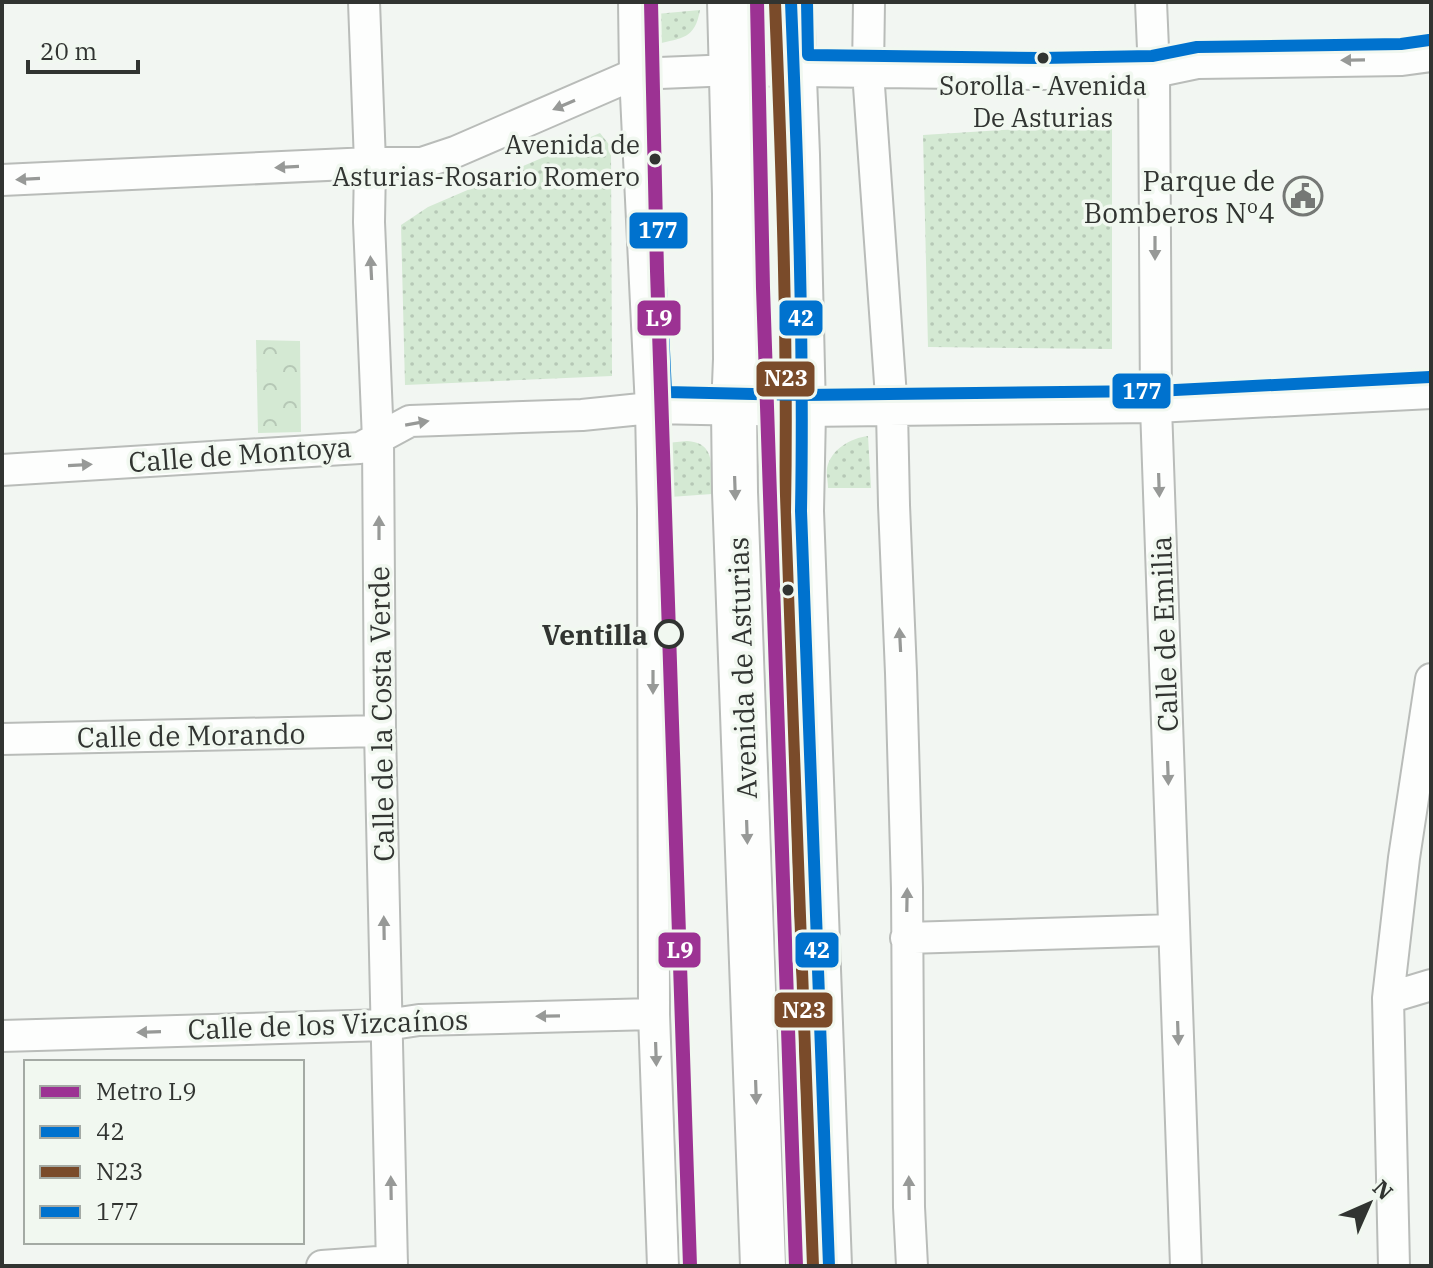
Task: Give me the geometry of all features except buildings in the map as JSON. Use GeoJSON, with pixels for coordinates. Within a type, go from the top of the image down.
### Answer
{"type":"FeatureCollection","features":[{"type":"Feature","properties":{"kind":"main road","name":"Avenida de Asturias"},"geometry":{"type":"LineString","coordinates":[[730,2],[736,359],[734,410],[763,1266]]}},
{"type":"Feature","properties":{"kind":"main road"},"geometry":{"type":"LineString","coordinates":[[791,2],[803,411],[801,511],[829,1266]]}},
{"type":"Feature","properties":{"kind":"street","name":"Calle de la Costa Verde"},"geometry":{"type":"LineString","coordinates":[[364,2],[378,440],[380,731],[392,1263]]}},
{"type":"Feature","properties":{"kind":"street"},"geometry":{"type":"LineString","coordinates":[[634,2],[651,408],[654,1014],[663,1266]]}},
{"type":"Feature","properties":{"kind":"street"},"geometry":{"type":"LineString","coordinates":[[869,2],[868,72],[892,411],[904,750],[912,1266]]}},
{"type":"Feature","properties":{"kind":"street","name":"Calle de Emilia"},"geometry":{"type":"LineString","coordinates":[[1151,2],[1156,407],[1186,1266]]}},
{"type":"Feature","properties":{"kind":"street"},"geometry":{"type":"LineString","coordinates":[[2,180],[422,163],[469,146],[635,74],[733,70],[1041,74],[1154,72],[1197,63],[1402,60],[1431,56]]}},
{"type":"Feature","properties":{"kind":"street","name":"Calle de Montoya"},"geometry":{"type":"LineString","coordinates":[[2,470],[360,448],[410,421],[582,415],[651,408],[892,411],[1156,407],[1431,393]]}},
{"type":"Feature","properties":{"kind":"street"},"geometry":{"type":"LineString","coordinates":[[1394,1266],[1388,998],[1404,858],[1431,679]]}},
{"type":"Feature","properties":{"kind":"street","name":"Calle de Morando"},"geometry":{"type":"LineString","coordinates":[[2,739],[380,731]]}},
{"type":"Feature","properties":{"kind":"street"},"geometry":{"type":"LineString","coordinates":[[906,938],[1174,930]]}},
{"type":"Feature","properties":{"kind":"street"},"geometry":{"type":"LineString","coordinates":[[1388,998],[1431,985]]}},
{"type":"Feature","properties":{"kind":"street","name":"Calle de los Vizcaínos"},"geometry":{"type":"LineString","coordinates":[[2,1036],[654,1014]]}},
{"type":"Feature","properties":{"kind":"street"},"geometry":{"type":"LineString","coordinates":[[322,1266],[392,1263]]}},
{"type":"Feature","properties":{"kind":"green space"},"geometry":{"type":"Polygon","coordinates":[[[700,10],[695,27],[686,36],[657,44],[656,14],[700,10]]]}},
{"type":"Feature","properties":{"kind":"green space"},"geometry":{"type":"Polygon","coordinates":[[[1112,123],[1112,349],[928,347],[923,135],[1112,123]]]}},
{"type":"Feature","properties":{"kind":"green space"},"geometry":{"type":"Polygon","coordinates":[[[600,133],[611,147],[612,376],[405,385],[401,225],[428,207],[600,133]]]}},
{"type":"Feature","properties":{"kind":"green space"},"geometry":{"type":"Polygon","coordinates":[[[256,340],[300,341],[301,432],[258,433],[256,340]]]}},
{"type":"Feature","properties":{"kind":"green space"},"geometry":{"type":"Polygon","coordinates":[[[868,436],[871,488],[828,488],[827,468],[833,455],[849,442],[868,436]]]}},
{"type":"Feature","properties":{"kind":"green space"},"geometry":{"type":"Polygon","coordinates":[[[667,443],[697,443],[708,452],[712,494],[670,497],[667,443]]]}},
{"type":"Feature","properties":{"kind":"metro line","name":"L9"},"geometry":{"type":"LineString","coordinates":[[651,2],[690,1266]]}},
{"type":"Feature","properties":{"kind":"metro line","name":"L9"},"geometry":{"type":"LineString","coordinates":[[757,2],[763,288],[796,1266]]}},
{"type":"Feature","properties":{"kind":"transit line","name":"177"},"geometry":{"type":"LineString","coordinates":[[650,2],[666,392],[803,395],[1156,391],[1430,377]]}},
{"type":"Feature","properties":{"kind":"transit line","name":"42"},"geometry":{"type":"LineString","coordinates":[[791,2],[801,320],[801,511],[829,1266]]}},
{"type":"Feature","properties":{"kind":"transit line","name":"177"},"geometry":{"type":"LineString","coordinates":[[807,2],[808,55],[1152,56],[1197,47],[1401,44],[1429,40]]}},
{"type":"Feature","properties":{"kind":"transit line","name":"N23"},"geometry":{"type":"LineString","coordinates":[[775,3],[784,257],[785,512],[813,1266]]}},
{"type":"Feature","properties":{"kind":"place","name":"Sorolla - Avenida De Asturias"},"geometry":{"type":"Point","coordinates":[1043,58]}},
{"type":"Feature","properties":{"kind":"place","name":"Avenida de Asturias-Rosario Romero"},"geometry":{"type":"Point","coordinates":[655,159]}},
{"type":"Feature","properties":{"kind":"place","name":"Parque de Bomberos Nº4"},"geometry":{"type":"Point","coordinates":[1303,196]}},
{"type":"Feature","properties":{"kind":"place","name":"Ventilla"},"geometry":{"type":"Point","coordinates":[669,634]}}]}
